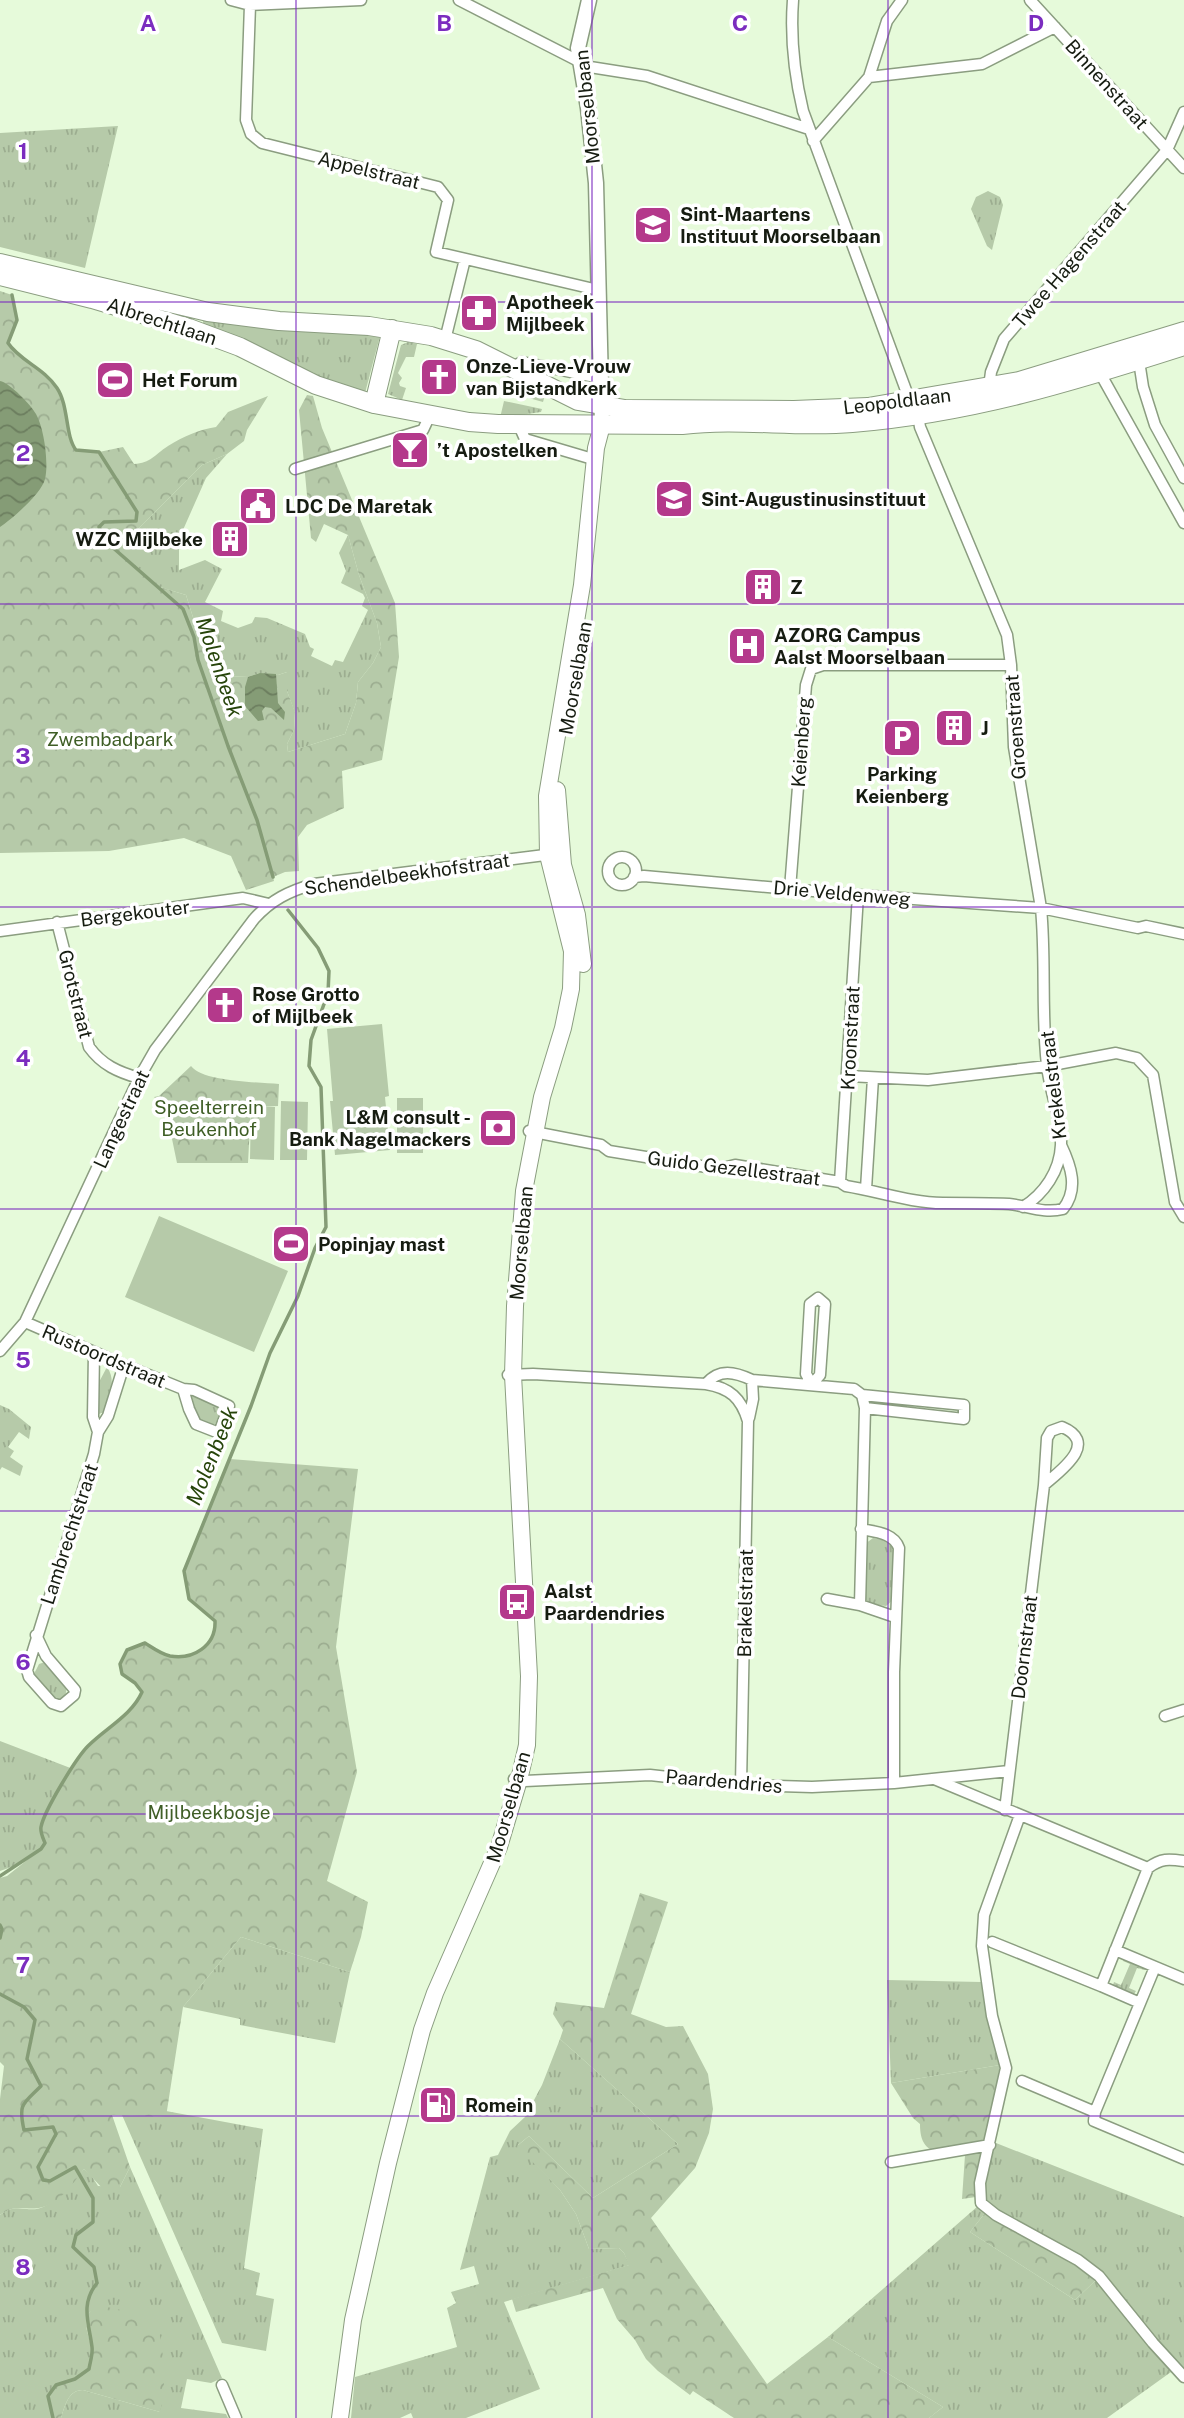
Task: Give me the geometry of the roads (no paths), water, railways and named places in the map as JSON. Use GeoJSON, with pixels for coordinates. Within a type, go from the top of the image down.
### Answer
{"type":"FeatureCollection","features":[{"type":"Feature","properties":{"kind":"main road","name":"Albrechtlaan"},"geometry":{"type":"LineString","coordinates":[[0,263],[208,312],[279,321],[392,329],[445,340]]}},
{"type":"Feature","properties":{"kind":"main road","name":"Albrechtlaan"},"geometry":{"type":"LineString","coordinates":[[0,276],[92,299],[189,328],[240,347],[316,385],[374,404],[430,415]]}},
{"type":"Feature","properties":{"kind":"main road"},"geometry":{"type":"LineString","coordinates":[[374,404],[392,329]]}},
{"type":"Feature","properties":{"kind":"main road","name":"Leopoldlaan"},"geometry":{"type":"LineString","coordinates":[[430,415],[469,422],[601,425],[733,422],[832,424],[891,419],[913,407],[990,383],[1047,374],[1184,331]]}},
{"type":"Feature","properties":{"kind":"main road","name":"Leopoldlaan"},"geometry":{"type":"LineString","coordinates":[[445,340],[476,350],[563,396],[625,409],[977,406],[1100,373],[1184,346]]}},
{"type":"Feature","properties":{"kind":"main road","name":"Moorselbaan"},"geometry":{"type":"LineString","coordinates":[[340,2418],[353,2320],[388,2163],[422,2030],[435,1993],[499,1847],[527,1745],[529,1711],[511,1375],[524,1191],[533,1132],[545,1098],[566,1014],[572,968],[572,951],[547,796],[582,585],[596,448],[601,425]]}},
{"type":"Feature","properties":{"kind":"main road","name":"Moorselbaan"},"geometry":{"type":"LineString","coordinates":[[555,854],[556,797],[579,667],[598,531],[607,442],[601,425]]}},
{"type":"Feature","properties":{"kind":"street"},"geometry":{"type":"LineString","coordinates":[[231,0],[250,5],[361,0]]}},
{"type":"Feature","properties":{"kind":"street"},"geometry":{"type":"LineString","coordinates":[[459,0],[590,67],[647,76],[809,129]]}},
{"type":"Feature","properties":{"kind":"street","name":"Moorselbaan"},"geometry":{"type":"LineString","coordinates":[[589,0],[578,48],[596,184],[601,425]]}},
{"type":"Feature","properties":{"kind":"street","name":"Groenstraat"},"geometry":{"type":"LineString","coordinates":[[793,0],[794,74],[813,141],[920,427],[1007,635],[1011,665],[1014,747],[1041,908]]}},
{"type":"Feature","properties":{"kind":"street"},"geometry":{"type":"LineString","coordinates":[[813,141],[869,77],[887,21],[902,0]]}},
{"type":"Feature","properties":{"kind":"street","name":"Binnenstraat"},"geometry":{"type":"LineString","coordinates":[[1030,0],[1184,167]]}},
{"type":"Feature","properties":{"kind":"street","name":"Appelstraat"},"geometry":{"type":"LineString","coordinates":[[250,5],[246,120],[251,134],[262,143],[438,187],[448,200],[436,252],[598,290]]}},
{"type":"Feature","properties":{"kind":"street"},"geometry":{"type":"LineString","coordinates":[[869,77],[982,64],[1055,27]]}},
{"type":"Feature","properties":{"kind":"street","name":"Twee Hagenstraat"},"geometry":{"type":"LineString","coordinates":[[990,383],[997,354],[1004,339],[1167,150],[1184,112]]}},
{"type":"Feature","properties":{"kind":"street"},"geometry":{"type":"LineString","coordinates":[[445,340],[465,259]]}},
{"type":"Feature","properties":{"kind":"street"},"geometry":{"type":"LineString","coordinates":[[1139,361],[1143,387],[1155,425],[1184,478]]}},
{"type":"Feature","properties":{"kind":"street"},"geometry":{"type":"LineString","coordinates":[[511,368],[522,362],[600,378]]}},
{"type":"Feature","properties":{"kind":"street"},"geometry":{"type":"LineString","coordinates":[[1100,373],[1184,523]]}},
{"type":"Feature","properties":{"kind":"street"},"geometry":{"type":"LineString","coordinates":[[295,469],[423,430],[430,415]]}},
{"type":"Feature","properties":{"kind":"street"},"geometry":{"type":"LineString","coordinates":[[521,424],[525,439],[596,460]]}},
{"type":"Feature","properties":{"kind":"street","name":"Keienberg"},"geometry":{"type":"LineString","coordinates":[[790,890],[806,685],[811,669],[823,665],[1011,665]]}},
{"type":"Feature","properties":{"kind":"street","name":"Schendelbeekhofstraat"},"geometry":{"type":"LineString","coordinates":[[269,904],[291,890],[314,884],[555,854]]}},
{"type":"Feature","properties":{"kind":"street","name":"Drie Veldenweg"},"geometry":{"type":"LineString","coordinates":[[638,874],[790,890],[1041,908]]}},
{"type":"Feature","properties":{"kind":"street","name":"Kroonstraat"},"geometry":{"type":"LineString","coordinates":[[840,1182],[858,895]]}},
{"type":"Feature","properties":{"kind":"street","name":"Bergekouter"},"geometry":{"type":"LineString","coordinates":[[0,931],[243,898],[269,904]]}},
{"type":"Feature","properties":{"kind":"street","name":"Langestraat"},"geometry":{"type":"LineString","coordinates":[[0,1351],[25,1321],[139,1078],[155,1050],[254,919],[269,904]]}},
{"type":"Feature","properties":{"kind":"street"},"geometry":{"type":"LineString","coordinates":[[1041,908],[1138,928],[1146,926],[1184,934]]}},
{"type":"Feature","properties":{"kind":"street","name":"Krekelstraat"},"geometry":{"type":"LineString","coordinates":[[1023,1207],[1047,1187],[1061,1145],[1047,1066],[1041,908]]}},
{"type":"Feature","properties":{"kind":"street","name":"Grotstraat"},"geometry":{"type":"LineString","coordinates":[[57,922],[89,1047],[98,1059],[118,1072],[139,1078]]}},
{"type":"Feature","properties":{"kind":"street"},"geometry":{"type":"LineString","coordinates":[[848,1076],[928,1080],[1047,1066],[1116,1053],[1137,1058],[1153,1075],[1175,1202],[1184,1220],[1184,1229]]}},
{"type":"Feature","properties":{"kind":"street","name":"Kroonstraat"},"geometry":{"type":"LineString","coordinates":[[866,1189],[873,1078]]}},
{"type":"Feature","properties":{"kind":"street","name":"Guido Gezellestraat"},"geometry":{"type":"LineString","coordinates":[[533,1132],[601,1145],[609,1151],[719,1169],[735,1165],[840,1182],[846,1186],[894,1196],[943,1203],[1012,1205],[1053,1211],[1063,1209],[1073,1184],[1068,1160],[1061,1145]]}},
{"type":"Feature","properties":{"kind":"street"},"geometry":{"type":"LineString","coordinates":[[818,1298],[825,1304],[820,1375],[812,1384],[806,1374],[810,1304],[818,1298]]}},
{"type":"Feature","properties":{"kind":"street","name":"Rustoordstraat"},"geometry":{"type":"LineString","coordinates":[[25,1321],[124,1365],[183,1389],[194,1390],[229,1406],[219,1433],[196,1424],[183,1389]]}},
{"type":"Feature","properties":{"kind":"street","name":"Lambrechtstraat"},"geometry":{"type":"LineString","coordinates":[[94,1352],[93,1417],[98,1432]]}},
{"type":"Feature","properties":{"kind":"street","name":"Lambrechtstraat"},"geometry":{"type":"LineString","coordinates":[[36,1635],[46,1656],[75,1690],[74,1695],[61,1706],[52,1703],[29,1677],[27,1670],[36,1635],[94,1454],[98,1432],[108,1416],[124,1365]]}},
{"type":"Feature","properties":{"kind":"street"},"geometry":{"type":"LineString","coordinates":[[706,1384],[713,1375],[737,1373],[752,1380],[812,1384],[854,1389],[862,1395],[964,1405],[964,1419],[865,1408]]}},
{"type":"Feature","properties":{"kind":"street"},"geometry":{"type":"LineString","coordinates":[[511,1375],[719,1386],[736,1396],[748,1421]]}},
{"type":"Feature","properties":{"kind":"street","name":"Brakelstraat"},"geometry":{"type":"LineString","coordinates":[[741,1785],[748,1421],[753,1399],[752,1380]]}},
{"type":"Feature","properties":{"kind":"street"},"geometry":{"type":"LineString","coordinates":[[860,1605],[865,1408],[862,1395]]}},
{"type":"Feature","properties":{"kind":"street","name":"Doornstraat"},"geometry":{"type":"LineString","coordinates":[[1005,1810],[1044,1485],[1047,1438],[1051,1431],[1062,1427],[1072,1431],[1077,1440],[1073,1458],[1044,1485]]}},
{"type":"Feature","properties":{"kind":"street"},"geometry":{"type":"LineString","coordinates":[[861,1529],[890,1536],[896,1540],[899,1548],[895,1617],[894,1783]]}},
{"type":"Feature","properties":{"kind":"street"},"geometry":{"type":"LineString","coordinates":[[827,1599],[860,1605],[895,1617]]}},
{"type":"Feature","properties":{"kind":"street"},"geometry":{"type":"LineString","coordinates":[[1165,1716],[1184,1710]]}},
{"type":"Feature","properties":{"kind":"street","name":"Paardendries"},"geometry":{"type":"LineString","coordinates":[[517,1780],[650,1775],[741,1785],[812,1787],[894,1783],[1009,1771]]}},
{"type":"Feature","properties":{"kind":"street","name":"Paardendries"},"geometry":{"type":"LineString","coordinates":[[934,1779],[1148,1868]]}},
{"type":"Feature","properties":{"kind":"street"},"geometry":{"type":"LineString","coordinates":[[1020,1815],[984,1915],[982,1946],[992,2016],[1006,2068],[980,2183],[981,2203],[996,2215],[1077,2260],[1099,2276],[1184,2377]]}},
{"type":"Feature","properties":{"kind":"street"},"geometry":{"type":"LineString","coordinates":[[1101,1986],[1148,1868],[1157,1861],[1184,1861]]}},
{"type":"Feature","properties":{"kind":"street"},"geometry":{"type":"LineString","coordinates":[[992,1942],[1140,2003]]}},
{"type":"Feature","properties":{"kind":"street"},"geometry":{"type":"LineString","coordinates":[[1115,1950],[1184,1979]]}},
{"type":"Feature","properties":{"kind":"street"},"geometry":{"type":"LineString","coordinates":[[1155,1967],[1095,2112],[1094,2121],[1184,2159]]}},
{"type":"Feature","properties":{"kind":"street"},"geometry":{"type":"LineString","coordinates":[[1022,2081],[1095,2112]]}},
{"type":"Feature","properties":{"kind":"street"},"geometry":{"type":"LineString","coordinates":[[891,2162],[989,2144]]}},
{"type":"Feature","properties":{"kind":"street"},"geometry":{"type":"LineString","coordinates":[[222,2385],[236,2418]]}},
{"type":"Feature","properties":{"kind":"water"},"geometry":{"type":"Polygon","coordinates":[[[0,381],[20,395],[36,414],[43,436],[46,464],[43,485],[19,512],[0,527],[0,381]]]}},
{"type":"Feature","properties":{"kind":"water"},"geometry":{"type":"Polygon","coordinates":[[[260,673],[276,674],[278,703],[285,712],[284,720],[271,708],[265,707],[262,711],[264,720],[258,721],[245,706],[248,677],[260,673]]]}},
{"type":"Feature","properties":{"kind":"waterway","name":"Molenbeek"},"geometry":{"type":"LineString","coordinates":[[12,295],[17,320],[8,343],[52,381],[61,395],[70,437],[76,450],[99,452],[137,512],[136,521],[104,522],[99,527],[103,539],[183,609],[228,746],[257,820],[273,877]]}},
{"type":"Feature","properties":{"kind":"waterway","name":"Molenbeek"},"geometry":{"type":"LineString","coordinates":[[0,1876],[41,1849],[45,1843],[41,1831],[43,1819],[69,1773],[88,1746],[138,1700],[142,1692],[122,1674],[120,1664],[127,1650],[145,1643],[167,1655],[187,1656],[202,1649],[212,1638],[215,1621],[189,1599],[184,1571],[270,1353],[298,1296],[315,1248],[326,1227],[321,1087],[309,1066],[311,1040],[328,993],[329,971],[318,948],[288,910]]}},
{"type":"Feature","properties":{"kind":"waterway","name":"Molenbeek"},"geometry":{"type":"LineString","coordinates":[[0,1925],[0,1938]]}},
{"type":"Feature","properties":{"kind":"waterway","name":"Molenbeek"},"geometry":{"type":"LineString","coordinates":[[0,1994],[24,2007],[35,2020],[27,2059],[41,2086],[26,2101],[22,2114],[24,2130],[53,2127],[56,2134],[38,2167],[43,2180],[50,2181],[75,2167],[93,2198],[93,2222],[76,2235],[73,2247],[94,2267],[97,2283],[87,2306],[91,2358],[89,2369],[75,2379],[56,2385],[48,2396],[53,2418]]}},
{"type":"Feature","properties":{"kind":"place","name":"Sint-Maartens Instituut Moorselbaan"},"geometry":{"type":"Point","coordinates":[653,225]}},
{"type":"Feature","properties":{"kind":"place","name":"Apotheek Mijlbeek"},"geometry":{"type":"Point","coordinates":[479,313]}},
{"type":"Feature","properties":{"kind":"place","name":"Onze-Lieve-Vrouw van Bijstandkerk"},"geometry":{"type":"Point","coordinates":[439,377]}},
{"type":"Feature","properties":{"kind":"place","name":"Het Forum"},"geometry":{"type":"Point","coordinates":[115,380]}},
{"type":"Feature","properties":{"kind":"place","name":"’t Apostelken"},"geometry":{"type":"Point","coordinates":[410,450]}},
{"type":"Feature","properties":{"kind":"place","name":"Sint-Augustinusinstituut"},"geometry":{"type":"Point","coordinates":[674,499]}},
{"type":"Feature","properties":{"kind":"place","name":"LDC De Maretak"},"geometry":{"type":"Point","coordinates":[258,506]}},
{"type":"Feature","properties":{"kind":"place","name":"WZC Mijlbeke"},"geometry":{"type":"Point","coordinates":[230,539]}},
{"type":"Feature","properties":{"kind":"place","name":"Z"},"geometry":{"type":"Point","coordinates":[763,587]}},
{"type":"Feature","properties":{"kind":"place","name":"AZORG Campus Aalst Moorselbaan"},"geometry":{"type":"Point","coordinates":[747,646]}},
{"type":"Feature","properties":{"kind":"place","name":"J"},"geometry":{"type":"Point","coordinates":[954,728]}},
{"type":"Feature","properties":{"kind":"place","name":"Parking Keienberg"},"geometry":{"type":"Point","coordinates":[902,738]}},
{"type":"Feature","properties":{"kind":"place","name":"Rose Grotto of Mijlbeek"},"geometry":{"type":"Point","coordinates":[225,1005]}},
{"type":"Feature","properties":{"kind":"place","name":"L&M consult - Bank Nagelmackers"},"geometry":{"type":"Point","coordinates":[498,1128]}},
{"type":"Feature","properties":{"kind":"place","name":"Popinjay mast"},"geometry":{"type":"Point","coordinates":[291,1244]}},
{"type":"Feature","properties":{"kind":"place","name":"Aalst Paardendries"},"geometry":{"type":"Point","coordinates":[517,1602]}},
{"type":"Feature","properties":{"kind":"place","name":"Romein"},"geometry":{"type":"Point","coordinates":[438,2105]}},
{"type":"Feature","properties":{"kind":"park label","name":"Zwembadpark"},"geometry":{"type":"Point","coordinates":[110,739]}},
{"type":"Feature","properties":{"kind":"park label","name":"Speelterrein Beukenhof"},"geometry":{"type":"Point","coordinates":[209,1118]}},
{"type":"Feature","properties":{"kind":"park label","name":"Mijlbeekbosje"},"geometry":{"type":"Point","coordinates":[209,1812]}}]}
